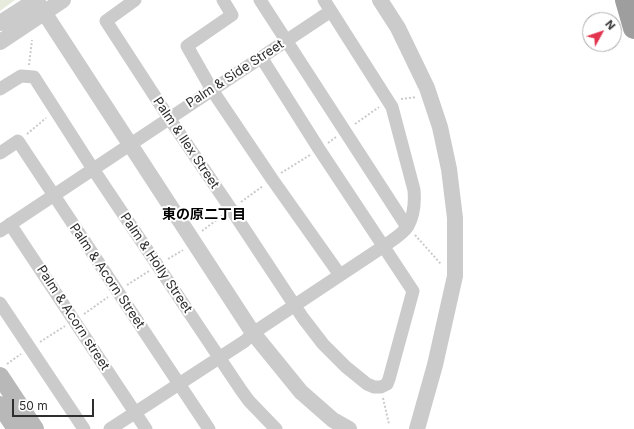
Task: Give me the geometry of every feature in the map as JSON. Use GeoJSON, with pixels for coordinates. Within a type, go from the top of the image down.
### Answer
{"type":"FeatureCollection","features":[{"type":"Feature","properties":{"kind":"highway"},"geometry":{"type":"LineString","coordinates":[[626,0],[634,28]]}},
{"type":"Feature","properties":{"kind":"main road"},"geometry":{"type":"LineString","coordinates":[[3,370],[35,429]]}},
{"type":"Feature","properties":{"kind":"main road"},"geometry":{"type":"LineString","coordinates":[[0,405],[16,429]]}},
{"type":"Feature","properties":{"kind":"street"},"geometry":{"type":"LineString","coordinates":[[0,23],[39,4],[63,0]]}},
{"type":"Feature","properties":{"kind":"street","name":"Palm & Ilex Street"},"geometry":{"type":"LineString","coordinates":[[135,0],[106,20],[168,118],[231,209],[303,318],[323,344],[346,367],[367,384],[374,387],[381,387]]}},
{"type":"Feature","properties":{"kind":"street"},"geometry":{"type":"LineString","coordinates":[[223,0],[232,15],[187,46],[212,90],[272,179],[340,275]]}},
{"type":"Feature","properties":{"kind":"street"},"geometry":{"type":"LineString","coordinates":[[260,0],[408,227]]}},
{"type":"Feature","properties":{"kind":"street"},"geometry":{"type":"LineString","coordinates":[[380,0],[398,28],[427,88],[440,127],[449,169],[455,218],[455,276],[435,365],[417,429]]}},
{"type":"Feature","properties":{"kind":"street"},"geometry":{"type":"LineString","coordinates":[[0,42],[39,4]]}},
{"type":"Feature","properties":{"kind":"street"},"geometry":{"type":"LineString","coordinates":[[39,4],[135,141],[253,333],[301,392],[332,420],[349,429]]}},
{"type":"Feature","properties":{"kind":"street"},"geometry":{"type":"LineString","coordinates":[[110,429],[245,341],[253,333],[384,246],[408,227],[414,210],[414,190],[392,107],[327,6]]}},
{"type":"Feature","properties":{"kind":"street","name":"Palm & Side Street"},"geometry":{"type":"LineString","coordinates":[[5,227],[286,41],[327,6]]}},
{"type":"Feature","properties":{"kind":"street"},"geometry":{"type":"LineString","coordinates":[[260,57],[413,291],[389,379],[387,384],[381,387]]}},
{"type":"Feature","properties":{"kind":"street"},"geometry":{"type":"LineString","coordinates":[[0,89],[21,76],[27,76]]}},
{"type":"Feature","properties":{"kind":"street","name":"Palm & Holly Street"},"geometry":{"type":"LineString","coordinates":[[27,76],[34,77],[93,169],[219,358]]}},
{"type":"Feature","properties":{"kind":"street"},"geometry":{"type":"LineString","coordinates":[[0,153],[18,141]]}},
{"type":"Feature","properties":{"kind":"street","name":"Palm & Acorn Street"},"geometry":{"type":"LineString","coordinates":[[18,141],[209,429]]}},
{"type":"Feature","properties":{"kind":"street","name":"Palm & Acorn street"},"geometry":{"type":"LineString","coordinates":[[5,227],[74,320],[146,429]]}},
{"type":"Feature","properties":{"kind":"street"},"geometry":{"type":"LineString","coordinates":[[0,303],[84,429]]}},
{"type":"Feature","properties":{"kind":"street"},"geometry":{"type":"LineString","coordinates":[[219,358],[249,401],[276,429]]}},
{"type":"Feature","properties":{"kind":"path"},"geometry":{"type":"LineString","coordinates":[[27,76],[32,40]]}},
{"type":"Feature","properties":{"kind":"path"},"geometry":{"type":"LineString","coordinates":[[201,232],[272,179],[319,149],[388,101],[416,97]]}},
{"type":"Feature","properties":{"kind":"path"},"geometry":{"type":"LineString","coordinates":[[18,141],[56,110]]}},
{"type":"Feature","properties":{"kind":"path"},"geometry":{"type":"LineString","coordinates":[[408,227],[443,267]]}},
{"type":"Feature","properties":{"kind":"path"},"geometry":{"type":"LineString","coordinates":[[3,370],[30,348],[184,249]]}},
{"type":"Feature","properties":{"kind":"path"},"geometry":{"type":"LineString","coordinates":[[381,387],[389,424]]}},
{"type":"Feature","properties":{"kind":"shaded area"},"geometry":{"type":"Polygon","coordinates":[[[0,0],[15,0],[0,11],[0,0]]]}},
{"type":"Feature","properties":{"kind":"district","name":"東の原二丁目"},"geometry":{"type":"Point","coordinates":[204,215]}}]}
